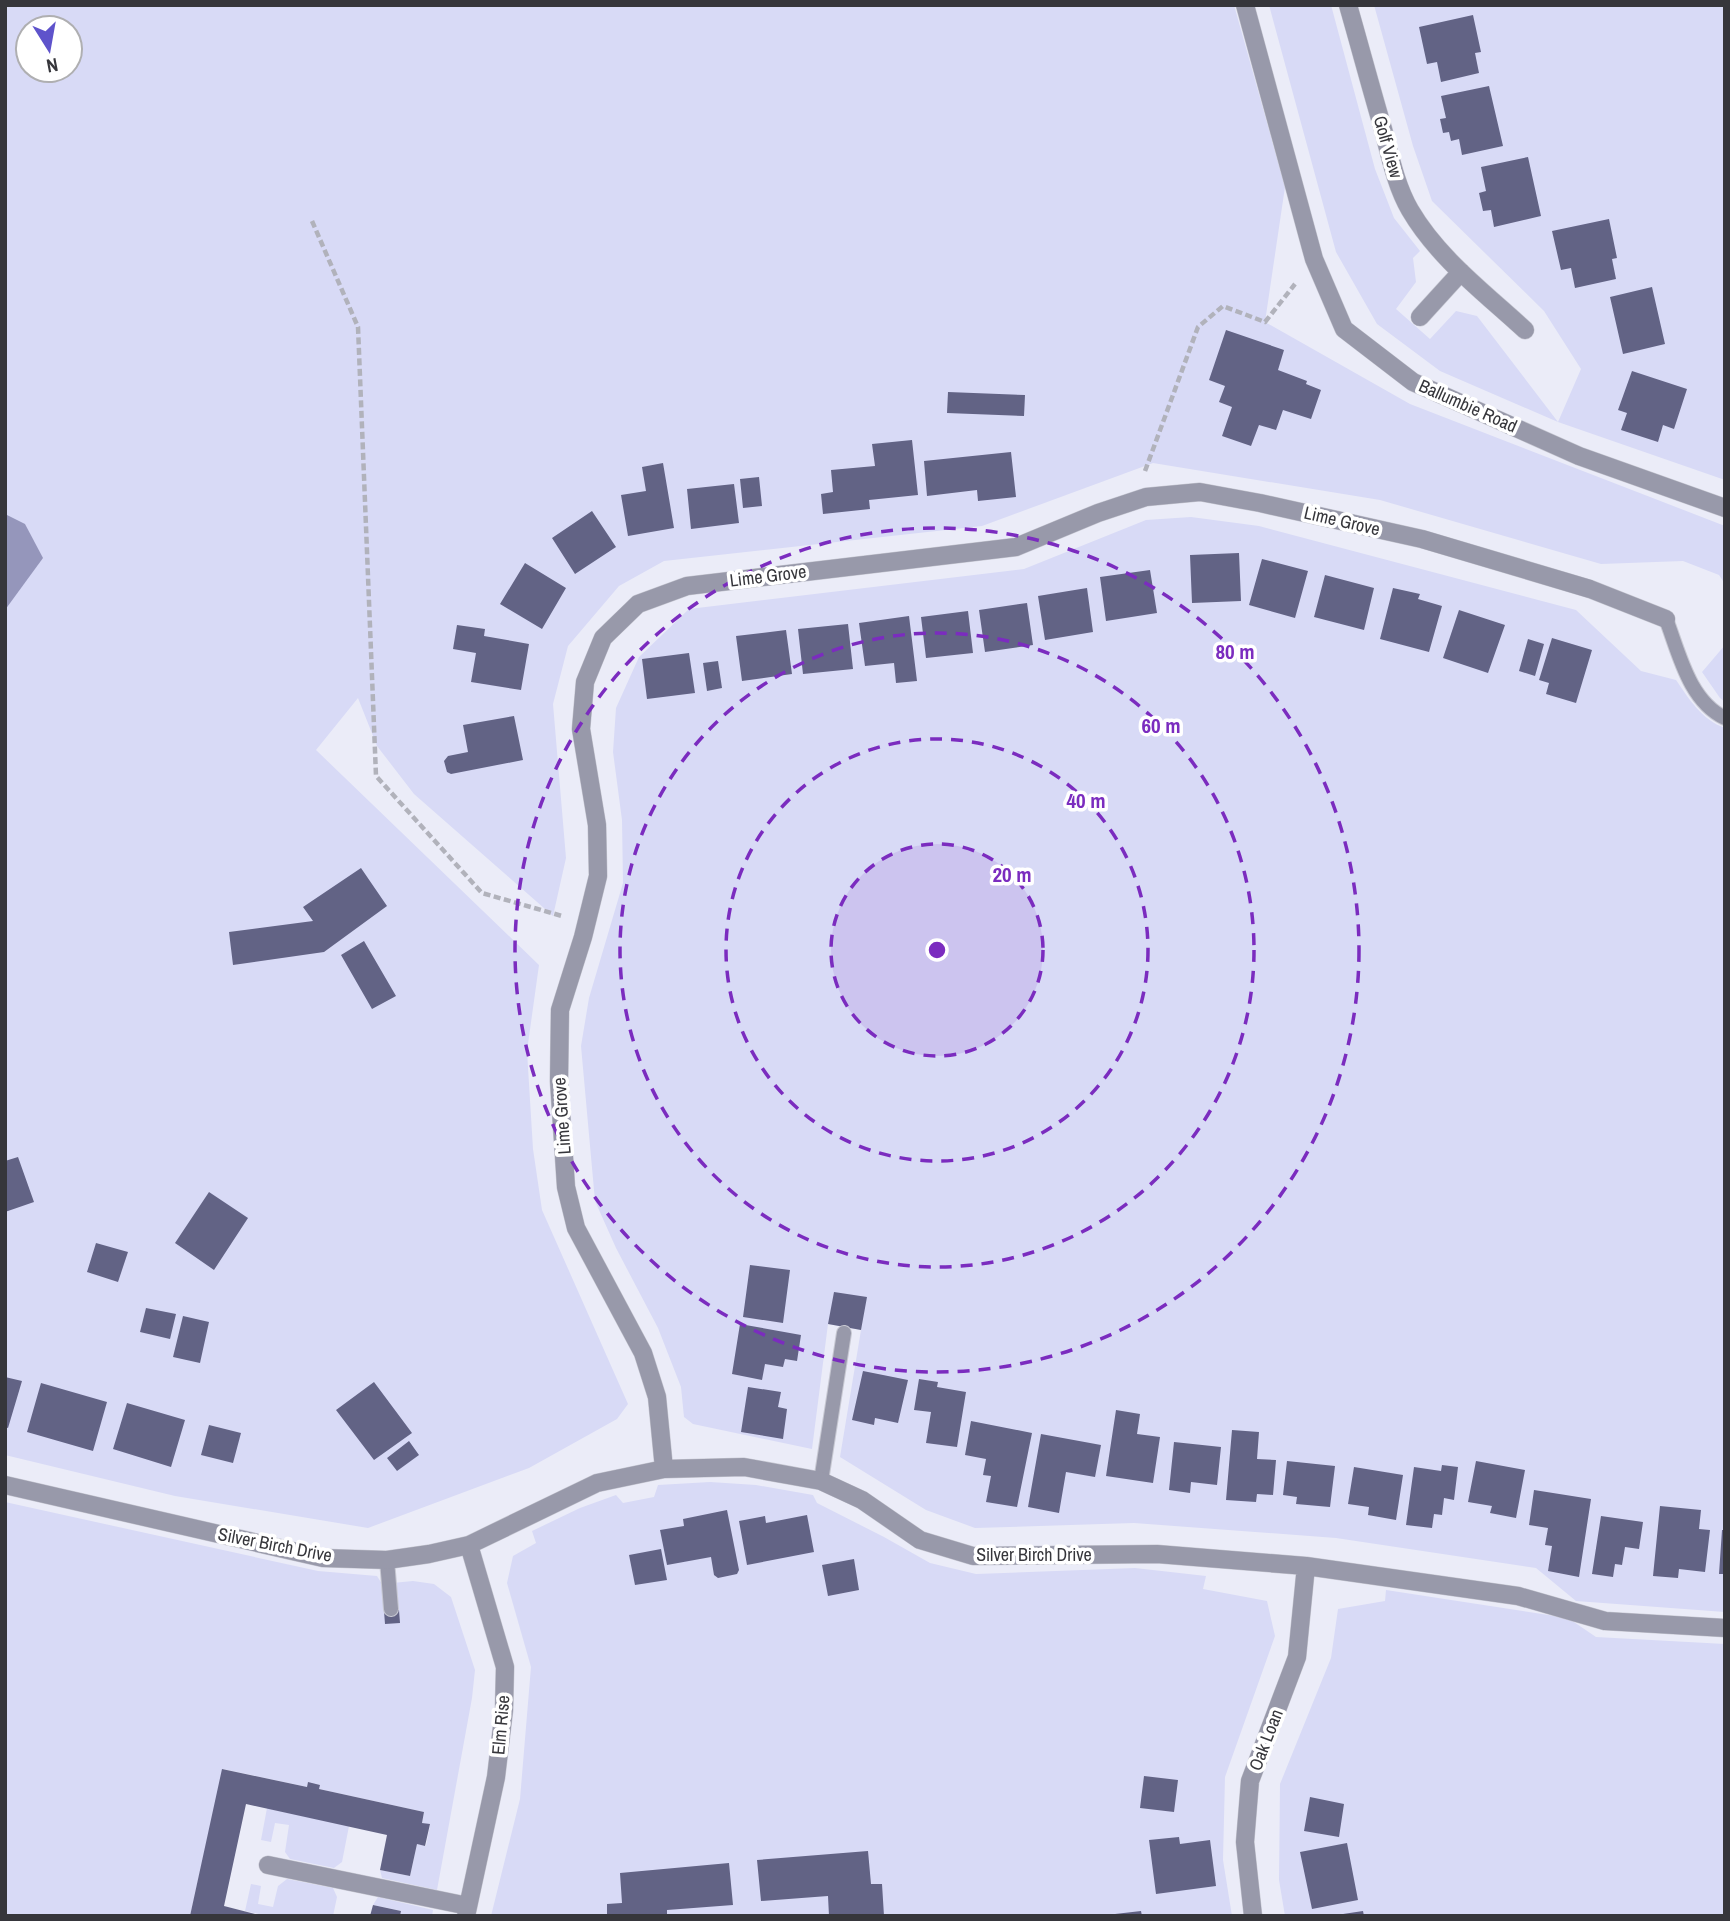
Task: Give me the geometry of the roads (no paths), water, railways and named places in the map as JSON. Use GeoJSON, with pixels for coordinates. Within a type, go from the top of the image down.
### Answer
{"type":"FeatureCollection","features":[{"type":"Feature","properties":{"kind":"street","name":"Ballumbie Road"},"geometry":{"type":"LineString","coordinates":[[1245,5],[1314,259],[1344,329],[1413,382],[1579,456],[1725,508]]}},
{"type":"Feature","properties":{"kind":"street","name":"Golf View"},"geometry":{"type":"LineString","coordinates":[[1349,5],[1400,187],[1410,210],[1461,272],[1525,330]]}},
{"type":"Feature","properties":{"kind":"street"},"geometry":{"type":"LineString","coordinates":[[1420,317],[1461,272]]}},
{"type":"Feature","properties":{"kind":"street","name":"Lime Grove"},"geometry":{"type":"LineString","coordinates":[[664,1469],[657,1397],[643,1353],[576,1228],[566,1187],[558,1081],[560,1010],[598,876],[597,825],[581,729],[585,682],[603,638],[638,604],[687,586],[1016,547],[1098,513],[1146,497],[1200,492],[1422,539],[1590,589],[1666,619]]}},
{"type":"Feature","properties":{"kind":"street","name":"Silver Birch Drive"},"geometry":{"type":"LineString","coordinates":[[5,1485],[323,1558],[387,1560],[469,1545],[597,1483],[664,1469],[744,1467],[821,1481],[862,1500],[920,1540],[973,1556],[1157,1554],[1306,1566],[1518,1596],[1605,1621],[1725,1628]]}},
{"type":"Feature","properties":{"kind":"street","name":"Elm Rise"},"geometry":{"type":"LineString","coordinates":[[268,1865],[467,1911],[496,1777],[504,1710],[505,1667],[469,1545]]}},
{"type":"Feature","properties":{"kind":"street","name":"Oak Loan"},"geometry":{"type":"LineString","coordinates":[[1253,1916],[1245,1842],[1250,1781],[1297,1657],[1306,1566]]}},
{"type":"Feature","properties":{"kind":"lane","name":"Lime Grove"},"geometry":{"type":"LineString","coordinates":[[1666,619],[1688,676],[1701,699],[1725,718]]}},
{"type":"Feature","properties":{"kind":"lane"},"geometry":{"type":"LineString","coordinates":[[821,1481],[844,1333]]}},
{"type":"Feature","properties":{"kind":"lane"},"geometry":{"type":"LineString","coordinates":[[387,1560],[391,1609]]}}]}
